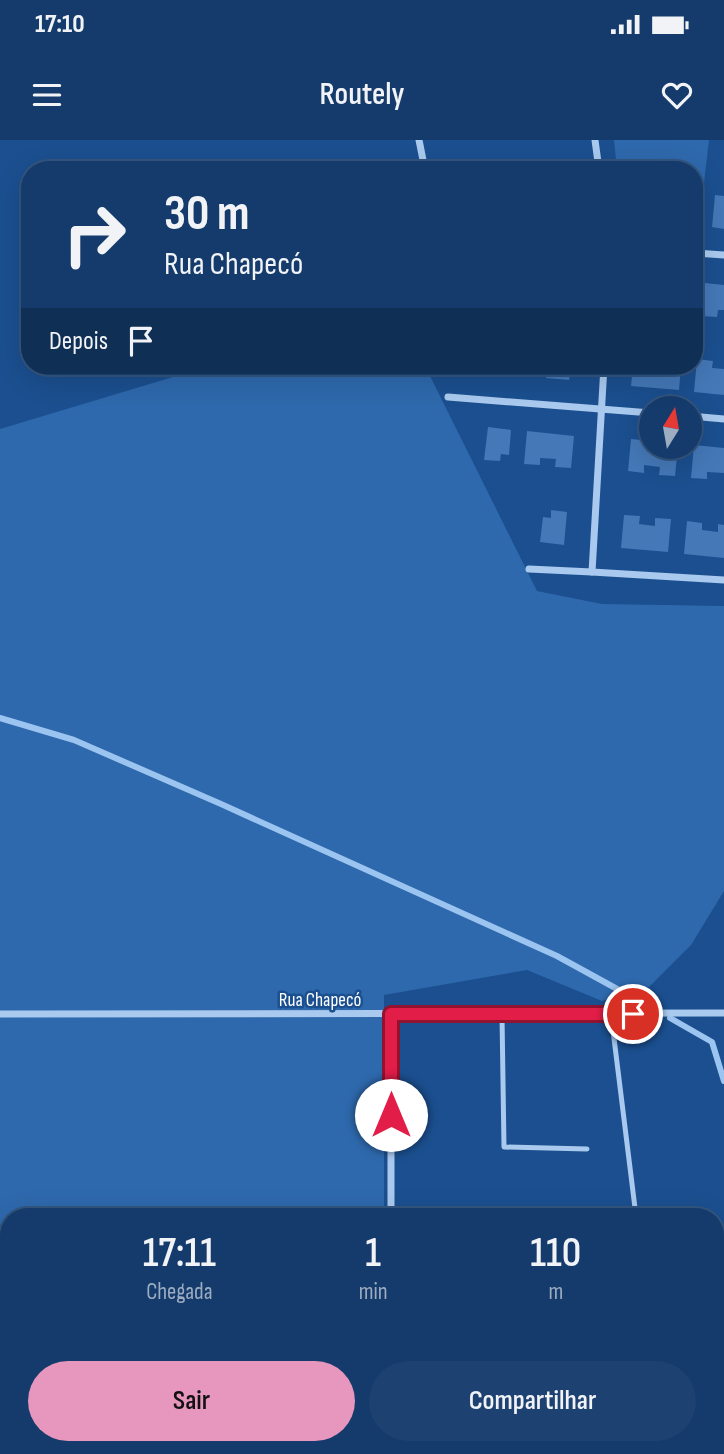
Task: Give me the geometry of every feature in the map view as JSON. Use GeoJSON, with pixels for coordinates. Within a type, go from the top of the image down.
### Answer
{"type":"FeatureCollection","features":[{"type":"Feature","properties":{"kind":"street"},"geometry":{"type":"LineString","coordinates":[[419,140],[423,161]]}},
{"type":"Feature","properties":{"kind":"street"},"geometry":{"type":"LineString","coordinates":[[595,140],[598,161]]}},
{"type":"Feature","properties":{"kind":"street"},"geometry":{"type":"LineString","coordinates":[[703,254],[724,255]]}},
{"type":"Feature","properties":{"kind":"street"},"geometry":{"type":"LineString","coordinates":[[592,572],[604,375]]}},
{"type":"Feature","properties":{"kind":"street"},"geometry":{"type":"LineString","coordinates":[[448,397],[639,412]]}},
{"type":"Feature","properties":{"kind":"street"},"geometry":{"type":"LineString","coordinates":[[702,417],[724,419]]}},
{"type":"Feature","properties":{"kind":"street"},"geometry":{"type":"LineString","coordinates":[[529,569],[724,580]]}},
{"type":"Feature","properties":{"kind":"street","name":"Rua Chapecó"},"geometry":{"type":"LineString","coordinates":[[0,1014],[502,1016],[724,1013]]}},
{"type":"Feature","properties":{"kind":"street"},"geometry":{"type":"LineString","coordinates":[[391,1014],[391,1208]]}},
{"type":"Feature","properties":{"kind":"lane"},"geometry":{"type":"LineString","coordinates":[[611,1014],[635,1208]]}},
{"type":"Feature","properties":{"kind":"lane"},"geometry":{"type":"LineString","coordinates":[[502,1016],[504,1147],[587,1149]]}},
{"type":"Feature","properties":{"kind":"shaded area"},"geometry":{"type":"Polygon","coordinates":[[[614,140],[709,140],[703,192],[703,161],[616,161],[614,140]]]}},
{"type":"Feature","properties":{"kind":"shaded area"},"geometry":{"type":"Polygon","coordinates":[[[429,375],[537,591],[602,604],[724,606],[724,891],[691,945],[649,987],[602,1001],[527,970],[384,995],[384,1208],[0,1208],[0,429],[173,377],[429,375]]]}},
{"type":"Feature","properties":{"kind":"building"},"geometry":{"type":"Polygon","coordinates":[[[715,195],[724,196],[724,229],[712,227],[715,195]]]}},
{"type":"Feature","properties":{"kind":"building"},"geometry":{"type":"Polygon","coordinates":[[[705,283],[724,285],[724,310],[718,310],[717,317],[703,316],[705,283]]]}},
{"type":"Feature","properties":{"kind":"building"},"geometry":{"type":"Polygon","coordinates":[[[703,360],[713,361],[712,368],[724,369],[724,395],[694,392],[696,375],[703,375],[703,360]]]}},
{"type":"Feature","properties":{"kind":"building"},"geometry":{"type":"Polygon","coordinates":[[[546,375],[570,375],[569,380],[546,378],[546,375]]]}},
{"type":"Feature","properties":{"kind":"building"},"geometry":{"type":"Polygon","coordinates":[[[632,375],[680,375],[679,390],[631,386],[632,375]]]}},
{"type":"Feature","properties":{"kind":"building"},"geometry":{"type":"Polygon","coordinates":[[[488,427],[511,430],[509,455],[501,454],[500,461],[484,460],[488,427]]]}},
{"type":"Feature","properties":{"kind":"building"},"geometry":{"type":"Polygon","coordinates":[[[527,431],[574,436],[571,468],[555,467],[556,459],[540,458],[540,465],[524,464],[527,431]]]}},
{"type":"Feature","properties":{"kind":"building"},"geometry":{"type":"Polygon","coordinates":[[[631,439],[639,440],[639,459],[677,459],[675,476],[659,475],[660,467],[644,465],[644,473],[628,471],[631,439]]]}},
{"type":"Feature","properties":{"kind":"building"},"geometry":{"type":"Polygon","coordinates":[[[702,446],[724,448],[724,473],[707,472],[707,479],[691,478],[693,459],[702,459],[702,446]]]}},
{"type":"Feature","properties":{"kind":"building"},"geometry":{"type":"Polygon","coordinates":[[[551,510],[567,512],[564,545],[540,542],[543,517],[551,518],[551,510]]]}},
{"type":"Feature","properties":{"kind":"building"},"geometry":{"type":"Polygon","coordinates":[[[624,515],[640,516],[639,524],[655,526],[655,518],[671,519],[668,552],[621,548],[624,515]]]}},
{"type":"Feature","properties":{"kind":"building"},"geometry":{"type":"Polygon","coordinates":[[[687,521],[702,523],[702,530],[718,532],[718,524],[724,525],[724,558],[684,554],[687,521]]]}},
{"type":"Feature","properties":{"kind":"waterway"},"geometry":{"type":"LineString","coordinates":[[0,718],[74,740],[221,804],[557,956],[619,990]]}},
{"type":"Feature","properties":{"kind":"waterway"},"geometry":{"type":"LineString","coordinates":[[670,1018],[712,1042],[724,1081]]}},
{"type":"Feature","properties":{"kind":"route"},"geometry":{"type":"LineString","coordinates":[[391,1115],[391,1014],[633,1014]]}}]}
